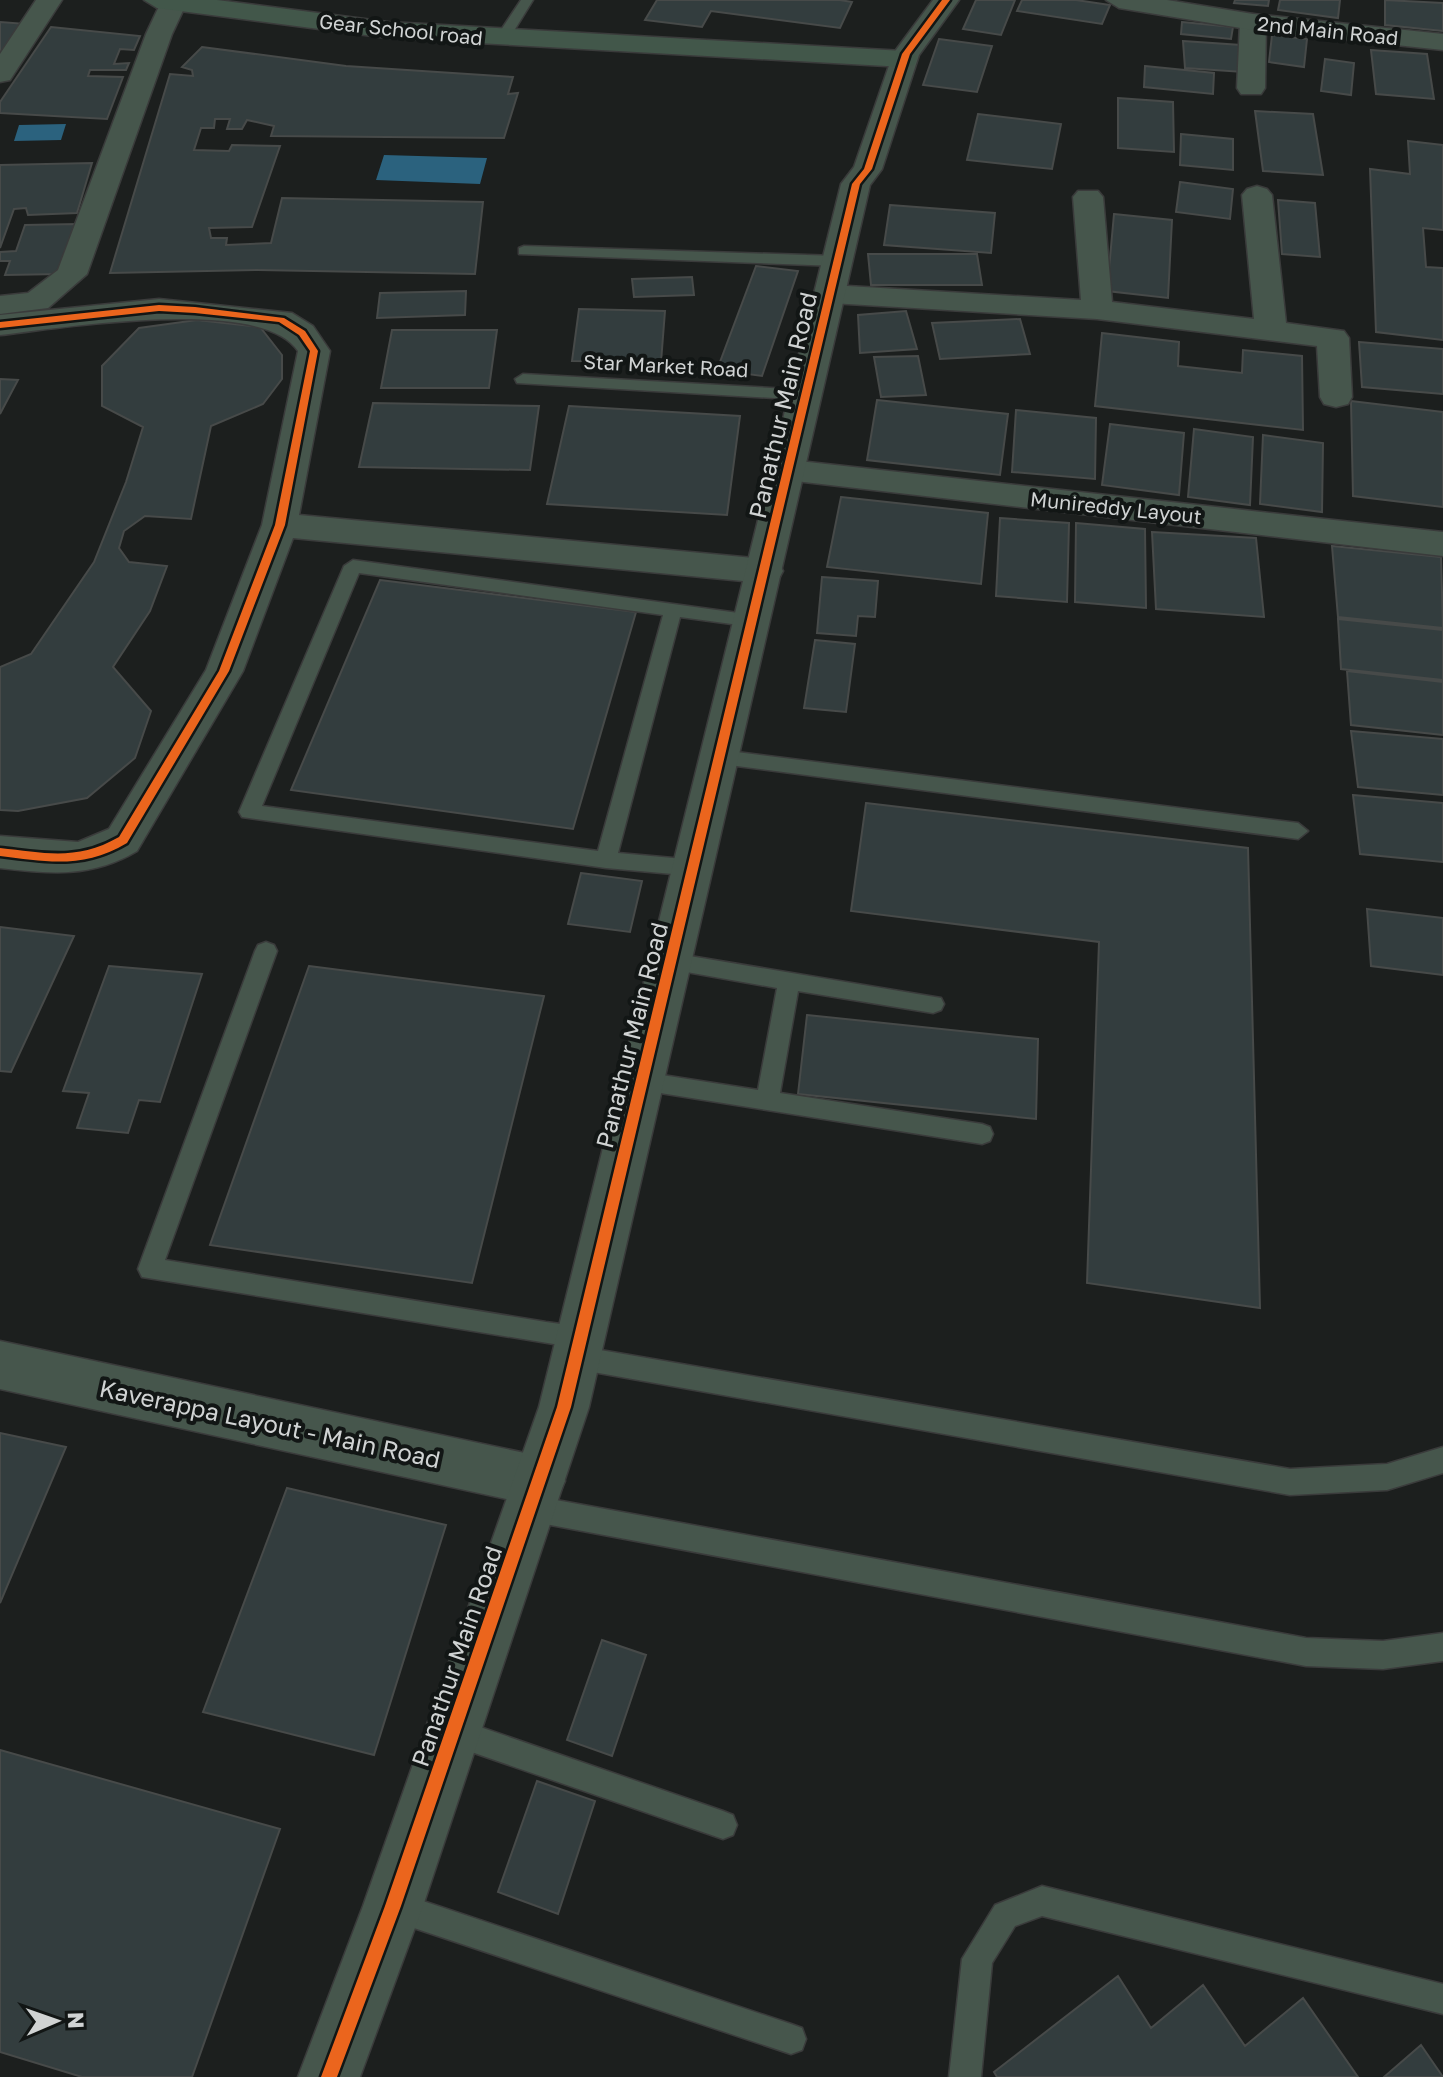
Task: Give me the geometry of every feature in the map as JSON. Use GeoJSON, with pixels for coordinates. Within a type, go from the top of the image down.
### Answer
{"type":"FeatureCollection","features":[{"type":"Feature","properties":{"kind":"main road","name":"Gear School road"},"geometry":{"type":"LineString","coordinates":[[166,1],[388,30],[646,47],[667,53],[881,71]]}},
{"type":"Feature","properties":{"kind":"street"},"geometry":{"type":"LineString","coordinates":[[0,74],[49,0]]}},
{"type":"Feature","properties":{"kind":"street","name":"Panathur Main Road"},"geometry":{"type":"LineString","coordinates":[[856,184],[850,168],[881,71],[919,0]]}},
{"type":"Feature","properties":{"kind":"street","name":"Panathur Main Road"},"geometry":{"type":"LineString","coordinates":[[329,2077],[454,1732],[534,1495],[579,1347],[856,184],[868,169],[881,71],[946,0]]}},
{"type":"Feature","properties":{"kind":"street","name":"2nd Main Road"},"geometry":{"type":"LineString","coordinates":[[1119,0],[1253,22],[1443,42]]}},
{"type":"Feature","properties":{"kind":"street"},"geometry":{"type":"LineString","coordinates":[[0,305],[37,301],[72,274],[159,34],[166,1]]}},
{"type":"Feature","properties":{"kind":"street"},"geometry":{"type":"LineString","coordinates":[[1251,88],[1253,22]]}},
{"type":"Feature","properties":{"kind":"street"},"geometry":{"type":"LineString","coordinates":[[1257,195],[1271,331]]}},
{"type":"Feature","properties":{"kind":"street"},"geometry":{"type":"LineString","coordinates":[[1088,197],[1097,310]]}},
{"type":"Feature","properties":{"kind":"street"},"geometry":{"type":"LineString","coordinates":[[834,278],[1333,338],[1336,397]]}},
{"type":"Feature","properties":{"kind":"street"},"geometry":{"type":"LineString","coordinates":[[0,325],[159,308],[281,320],[302,333],[314,351],[280,525],[224,671],[123,840],[104,853],[79,860],[0,852]]}},
{"type":"Feature","properties":{"kind":"street","name":"Munireddy Layout"},"geometry":{"type":"LineString","coordinates":[[790,471],[1443,544]]}},
{"type":"Feature","properties":{"kind":"street"},"geometry":{"type":"LineString","coordinates":[[280,525],[765,571]]}},
{"type":"Feature","properties":{"kind":"street","name":"Kaverappa Layout - Main Road"},"geometry":{"type":"LineString","coordinates":[[0,1365],[534,1495]]}},
{"type":"Feature","properties":{"kind":"lane"},"geometry":{"type":"LineString","coordinates":[[502,39],[527,0]]}},
{"type":"Feature","properties":{"kind":"lane"},"geometry":{"type":"LineString","coordinates":[[524,251],[834,278]]}},
{"type":"Feature","properties":{"kind":"lane","name":"Star Market Road"},"geometry":{"type":"LineString","coordinates":[[523,379],[807,395]]}},
{"type":"Feature","properties":{"kind":"lane"},"geometry":{"type":"LineString","coordinates":[[695,868],[606,860],[249,812],[353,566],[754,621]]}},
{"type":"Feature","properties":{"kind":"lane"},"geometry":{"type":"LineString","coordinates":[[606,860],[673,610]]}},
{"type":"Feature","properties":{"kind":"lane"},"geometry":{"type":"LineString","coordinates":[[721,757],[1298,831]]}},
{"type":"Feature","properties":{"kind":"lane"},"geometry":{"type":"LineString","coordinates":[[266,951],[150,1269],[546,1334],[579,1347],[1290,1482],[1340,1483],[1387,1477],[1443,1460]]}},
{"type":"Feature","properties":{"kind":"lane"},"geometry":{"type":"LineString","coordinates":[[672,962],[933,1004]]}},
{"type":"Feature","properties":{"kind":"lane"},"geometry":{"type":"LineString","coordinates":[[767,1101],[789,982]]}},
{"type":"Feature","properties":{"kind":"lane"},"geometry":{"type":"LineString","coordinates":[[643,1082],[982,1134]]}},
{"type":"Feature","properties":{"kind":"lane"},"geometry":{"type":"LineString","coordinates":[[534,1495],[1306,1652],[1383,1655],[1443,1647]]}},
{"type":"Feature","properties":{"kind":"lane"},"geometry":{"type":"LineString","coordinates":[[454,1732],[723,1825]]}},
{"type":"Feature","properties":{"kind":"lane"},"geometry":{"type":"LineString","coordinates":[[965,2077],[977,1959],[1005,1915],[1042,1901],[1443,1999]]}},
{"type":"Feature","properties":{"kind":"lane"},"geometry":{"type":"LineString","coordinates":[[393,1906],[791,2039]]}},
{"type":"Feature","properties":{"kind":"water"},"geometry":{"type":"Polygon","coordinates":[[[66,124],[61,140],[14,141],[19,125],[66,124]]]}},
{"type":"Feature","properties":{"kind":"water"},"geometry":{"type":"Polygon","coordinates":[[[384,155],[487,158],[480,184],[376,180],[384,155]]]}},
{"type":"Feature","properties":{"kind":"building"},"geometry":{"type":"Polygon","coordinates":[[[657,0],[852,2],[840,28],[711,11],[702,27],[645,20],[657,0]]]}},
{"type":"Feature","properties":{"kind":"building"},"geometry":{"type":"Polygon","coordinates":[[[976,0],[1015,0],[1001,35],[963,29],[976,0]]]}},
{"type":"Feature","properties":{"kind":"building"},"geometry":{"type":"Polygon","coordinates":[[[1022,0],[1076,0],[1110,5],[1102,24],[1017,11],[1022,0]]]}},
{"type":"Feature","properties":{"kind":"building"},"geometry":{"type":"Polygon","coordinates":[[[1235,0],[1269,0],[1268,6],[1234,3],[1235,0]]]}},
{"type":"Feature","properties":{"kind":"building"},"geometry":{"type":"Polygon","coordinates":[[[1280,0],[1340,0],[1338,18],[1278,10],[1280,0]]]}},
{"type":"Feature","properties":{"kind":"building"},"geometry":{"type":"Polygon","coordinates":[[[1385,0],[1443,3],[1443,31],[1385,25],[1385,0]]]}},
{"type":"Feature","properties":{"kind":"building"},"geometry":{"type":"Polygon","coordinates":[[[0,22],[27,24],[0,61],[0,22]]]}},
{"type":"Feature","properties":{"kind":"building"},"geometry":{"type":"Polygon","coordinates":[[[1182,22],[1233,27],[1231,39],[1181,34],[1182,22]]]}},
{"type":"Feature","properties":{"kind":"building"},"geometry":{"type":"Polygon","coordinates":[[[51,27],[140,36],[134,50],[120,49],[114,64],[129,63],[126,70],[90,70],[88,76],[123,77],[107,119],[0,113],[0,102],[51,27]]]}},
{"type":"Feature","properties":{"kind":"building"},"geometry":{"type":"Polygon","coordinates":[[[1272,35],[1307,39],[1304,67],[1269,62],[1272,35]]]}},
{"type":"Feature","properties":{"kind":"building"},"geometry":{"type":"Polygon","coordinates":[[[939,39],[992,46],[977,92],[923,85],[939,39]]]}},
{"type":"Feature","properties":{"kind":"building"},"geometry":{"type":"Polygon","coordinates":[[[1183,41],[1241,45],[1243,72],[1185,68],[1183,41]]]}},
{"type":"Feature","properties":{"kind":"building"},"geometry":{"type":"Polygon","coordinates":[[[202,47],[346,66],[513,77],[508,94],[518,93],[504,138],[271,136],[274,126],[247,120],[242,129],[227,129],[230,119],[215,119],[214,128],[201,128],[194,150],[229,151],[232,145],[280,146],[252,227],[209,228],[211,238],[227,238],[226,245],[271,243],[282,198],[483,202],[475,274],[258,270],[110,273],[170,74],[193,76],[192,70],[182,67],[202,47]]]}},
{"type":"Feature","properties":{"kind":"building"},"geometry":{"type":"Polygon","coordinates":[[[1371,50],[1427,54],[1434,99],[1376,94],[1371,50]]]}},
{"type":"Feature","properties":{"kind":"building"},"geometry":{"type":"Polygon","coordinates":[[[1325,59],[1354,63],[1351,95],[1321,91],[1325,59]]]}},
{"type":"Feature","properties":{"kind":"building"},"geometry":{"type":"Polygon","coordinates":[[[1145,66],[1214,73],[1213,94],[1144,87],[1145,66]]]}},
{"type":"Feature","properties":{"kind":"building"},"geometry":{"type":"Polygon","coordinates":[[[1118,98],[1173,102],[1174,152],[1118,148],[1118,98]]]}},
{"type":"Feature","properties":{"kind":"building"},"geometry":{"type":"Polygon","coordinates":[[[1255,111],[1313,114],[1323,175],[1263,171],[1255,111]]]}},
{"type":"Feature","properties":{"kind":"building"},"geometry":{"type":"Polygon","coordinates":[[[978,114],[1061,124],[1052,169],[967,160],[978,114]]]}},
{"type":"Feature","properties":{"kind":"building"},"geometry":{"type":"Polygon","coordinates":[[[1181,134],[1233,139],[1233,170],[1180,165],[1181,134]]]}},
{"type":"Feature","properties":{"kind":"building"},"geometry":{"type":"Polygon","coordinates":[[[1408,141],[1443,145],[1443,230],[1423,228],[1426,267],[1443,268],[1443,340],[1376,332],[1370,169],[1410,174],[1408,141]]]}},
{"type":"Feature","properties":{"kind":"building"},"geometry":{"type":"Polygon","coordinates":[[[92,163],[77,213],[28,215],[26,208],[14,209],[0,248],[0,165],[92,163]]]}},
{"type":"Feature","properties":{"kind":"building"},"geometry":{"type":"Polygon","coordinates":[[[1180,182],[1233,189],[1230,219],[1176,212],[1180,182]]]}},
{"type":"Feature","properties":{"kind":"building"},"geometry":{"type":"Polygon","coordinates":[[[1278,200],[1315,203],[1320,257],[1282,254],[1278,200]]]}},
{"type":"Feature","properties":{"kind":"building"},"geometry":{"type":"Polygon","coordinates":[[[890,205],[995,213],[991,253],[884,245],[890,205]]]}},
{"type":"Feature","properties":{"kind":"building"},"geometry":{"type":"Polygon","coordinates":[[[1114,214],[1172,220],[1168,298],[1107,291],[1114,214]]]}},
{"type":"Feature","properties":{"kind":"building"},"geometry":{"type":"Polygon","coordinates":[[[77,224],[61,274],[5,275],[10,261],[0,261],[0,252],[16,251],[25,225],[77,224]]]}},
{"type":"Feature","properties":{"kind":"building"},"geometry":{"type":"Polygon","coordinates":[[[868,254],[977,254],[982,285],[871,285],[868,254]]]}},
{"type":"Feature","properties":{"kind":"building"},"geometry":{"type":"Polygon","coordinates":[[[756,266],[798,271],[762,376],[717,370],[756,266]]]}},
{"type":"Feature","properties":{"kind":"building"},"geometry":{"type":"Polygon","coordinates":[[[692,277],[694,295],[634,297],[632,279],[692,277]]]}},
{"type":"Feature","properties":{"kind":"building"},"geometry":{"type":"Polygon","coordinates":[[[466,291],[465,315],[377,318],[380,293],[466,291]]]}},
{"type":"Feature","properties":{"kind":"building"},"geometry":{"type":"Polygon","coordinates":[[[579,309],[665,311],[661,362],[572,361],[579,309]]]}},
{"type":"Feature","properties":{"kind":"building"},"geometry":{"type":"Polygon","coordinates":[[[906,311],[917,349],[860,353],[858,315],[906,311]]]}},
{"type":"Feature","properties":{"kind":"building"},"geometry":{"type":"Polygon","coordinates":[[[1020,319],[1030,354],[940,359],[932,323],[1020,319]]]}},
{"type":"Feature","properties":{"kind":"building"},"geometry":{"type":"Polygon","coordinates":[[[197,320],[260,327],[282,355],[282,379],[263,404],[211,426],[191,519],[145,516],[124,531],[119,548],[129,562],[167,566],[150,611],[113,667],[151,711],[135,758],[87,798],[18,811],[0,810],[0,667],[31,654],[94,562],[126,482],[143,427],[102,406],[102,366],[139,328],[197,320]]]}},
{"type":"Feature","properties":{"kind":"building"},"geometry":{"type":"Polygon","coordinates":[[[392,330],[497,330],[489,388],[381,388],[392,330]]]}},
{"type":"Feature","properties":{"kind":"building"},"geometry":{"type":"Polygon","coordinates":[[[1102,333],[1179,342],[1178,366],[1242,373],[1243,350],[1302,356],[1303,430],[1095,406],[1102,333]]]}},
{"type":"Feature","properties":{"kind":"building"},"geometry":{"type":"Polygon","coordinates":[[[1359,342],[1443,349],[1443,394],[1362,387],[1359,342]]]}},
{"type":"Feature","properties":{"kind":"building"},"geometry":{"type":"Polygon","coordinates":[[[918,356],[926,395],[881,397],[874,357],[918,356]]]}},
{"type":"Feature","properties":{"kind":"building"},"geometry":{"type":"Polygon","coordinates":[[[0,379],[18,380],[0,414],[0,379]]]}},
{"type":"Feature","properties":{"kind":"building"},"geometry":{"type":"Polygon","coordinates":[[[877,400],[1008,414],[1000,475],[867,460],[877,400]]]}},
{"type":"Feature","properties":{"kind":"building"},"geometry":{"type":"Polygon","coordinates":[[[1351,401],[1443,412],[1443,507],[1353,496],[1351,401]]]}},
{"type":"Feature","properties":{"kind":"building"},"geometry":{"type":"Polygon","coordinates":[[[373,403],[539,406],[530,470],[359,467],[373,403]]]}},
{"type":"Feature","properties":{"kind":"building"},"geometry":{"type":"Polygon","coordinates":[[[569,406],[740,416],[727,515],[547,504],[569,406]]]}},
{"type":"Feature","properties":{"kind":"building"},"geometry":{"type":"Polygon","coordinates":[[[1016,410],[1096,418],[1095,479],[1012,472],[1016,410]]]}},
{"type":"Feature","properties":{"kind":"building"},"geometry":{"type":"Polygon","coordinates":[[[1110,424],[1184,433],[1179,495],[1102,485],[1110,424]]]}},
{"type":"Feature","properties":{"kind":"building"},"geometry":{"type":"Polygon","coordinates":[[[1194,429],[1253,437],[1250,505],[1188,497],[1194,429]]]}},
{"type":"Feature","properties":{"kind":"building"},"geometry":{"type":"Polygon","coordinates":[[[1263,435],[1323,443],[1322,512],[1260,504],[1263,435]]]}},
{"type":"Feature","properties":{"kind":"building"},"geometry":{"type":"Polygon","coordinates":[[[841,497],[988,513],[981,584],[827,567],[841,497]]]}},
{"type":"Feature","properties":{"kind":"building"},"geometry":{"type":"Polygon","coordinates":[[[1000,518],[1069,523],[1067,602],[996,596],[1000,518]]]}},
{"type":"Feature","properties":{"kind":"building"},"geometry":{"type":"Polygon","coordinates":[[[1076,523],[1145,529],[1146,608],[1075,602],[1076,523]]]}},
{"type":"Feature","properties":{"kind":"building"},"geometry":{"type":"Polygon","coordinates":[[[1152,532],[1256,538],[1264,617],[1156,609],[1152,532]]]}},
{"type":"Feature","properties":{"kind":"building"},"geometry":{"type":"Polygon","coordinates":[[[1332,546],[1441,557],[1443,628],[1338,617],[1332,546]]]}},
{"type":"Feature","properties":{"kind":"building"},"geometry":{"type":"Polygon","coordinates":[[[822,577],[878,581],[875,617],[858,616],[856,636],[817,633],[822,577]]]}},
{"type":"Feature","properties":{"kind":"building"},"geometry":{"type":"Polygon","coordinates":[[[380,580],[636,612],[573,829],[291,790],[380,580]]]}},
{"type":"Feature","properties":{"kind":"building"},"geometry":{"type":"Polygon","coordinates":[[[1338,619],[1443,630],[1443,680],[1341,669],[1338,619]]]}},
{"type":"Feature","properties":{"kind":"building"},"geometry":{"type":"Polygon","coordinates":[[[815,640],[855,644],[846,712],[804,708],[815,640]]]}},
{"type":"Feature","properties":{"kind":"building"},"geometry":{"type":"Polygon","coordinates":[[[1347,671],[1443,682],[1443,735],[1351,725],[1347,671]]]}},
{"type":"Feature","properties":{"kind":"building"},"geometry":{"type":"Polygon","coordinates":[[[1351,731],[1443,739],[1443,795],[1358,787],[1351,731]]]}},
{"type":"Feature","properties":{"kind":"building"},"geometry":{"type":"Polygon","coordinates":[[[1353,795],[1443,803],[1443,862],[1360,854],[1353,795]]]}},
{"type":"Feature","properties":{"kind":"building"},"geometry":{"type":"Polygon","coordinates":[[[866,803],[1248,848],[1260,1308],[1087,1283],[1099,942],[851,911],[866,803]]]}},
{"type":"Feature","properties":{"kind":"building"},"geometry":{"type":"Polygon","coordinates":[[[581,873],[642,881],[630,932],[568,924],[581,873]]]}},
{"type":"Feature","properties":{"kind":"building"},"geometry":{"type":"Polygon","coordinates":[[[1367,909],[1443,918],[1443,975],[1371,966],[1367,909]]]}},
{"type":"Feature","properties":{"kind":"building"},"geometry":{"type":"Polygon","coordinates":[[[0,927],[74,936],[11,1072],[0,1071],[0,927]]]}},
{"type":"Feature","properties":{"kind":"building"},"geometry":{"type":"Polygon","coordinates":[[[109,966],[202,974],[160,1102],[139,1100],[128,1133],[77,1128],[89,1093],[63,1091],[109,966]]]}},
{"type":"Feature","properties":{"kind":"building"},"geometry":{"type":"Polygon","coordinates":[[[309,966],[544,996],[472,1283],[210,1245],[309,966]]]}},
{"type":"Feature","properties":{"kind":"building"},"geometry":{"type":"Polygon","coordinates":[[[807,1015],[1038,1039],[1036,1119],[798,1094],[807,1015]]]}},
{"type":"Feature","properties":{"kind":"building"},"geometry":{"type":"Polygon","coordinates":[[[0,1433],[66,1447],[0,1603],[0,1433]]]}},
{"type":"Feature","properties":{"kind":"building"},"geometry":{"type":"Polygon","coordinates":[[[287,1488],[446,1525],[374,1755],[203,1712],[287,1488]]]}},
{"type":"Feature","properties":{"kind":"building"},"geometry":{"type":"Polygon","coordinates":[[[602,1640],[646,1655],[612,1756],[567,1740],[602,1640]]]}},
{"type":"Feature","properties":{"kind":"building"},"geometry":{"type":"Polygon","coordinates":[[[0,1750],[280,1829],[192,2077],[82,2077],[0,2052],[0,1750]]]}},
{"type":"Feature","properties":{"kind":"building"},"geometry":{"type":"Polygon","coordinates":[[[537,1781],[595,1801],[558,1914],[498,1892],[537,1781]]]}},
{"type":"Feature","properties":{"kind":"building"},"geometry":{"type":"Polygon","coordinates":[[[1118,1976],[1151,2028],[1203,1985],[1245,2046],[1303,1998],[1358,2077],[997,2077],[994,2072],[1118,1976]]]}},
{"type":"Feature","properties":{"kind":"building"},"geometry":{"type":"Polygon","coordinates":[[[1421,2045],[1443,2077],[1384,2077],[1421,2045]]]}},
{"type":"Feature","properties":{"kind":"cycle path"},"geometry":{"type":"LineString","coordinates":[[329,2077],[393,1906],[564,1407],[856,184],[868,169],[906,54],[946,0]]}},
{"type":"Feature","properties":{"kind":"cycle path"},"geometry":{"type":"LineString","coordinates":[[0,325],[159,308],[195,310],[281,320],[302,333],[314,351],[280,525],[224,671],[123,840],[108,849],[78,857],[49,858],[0,852]]}}]}
